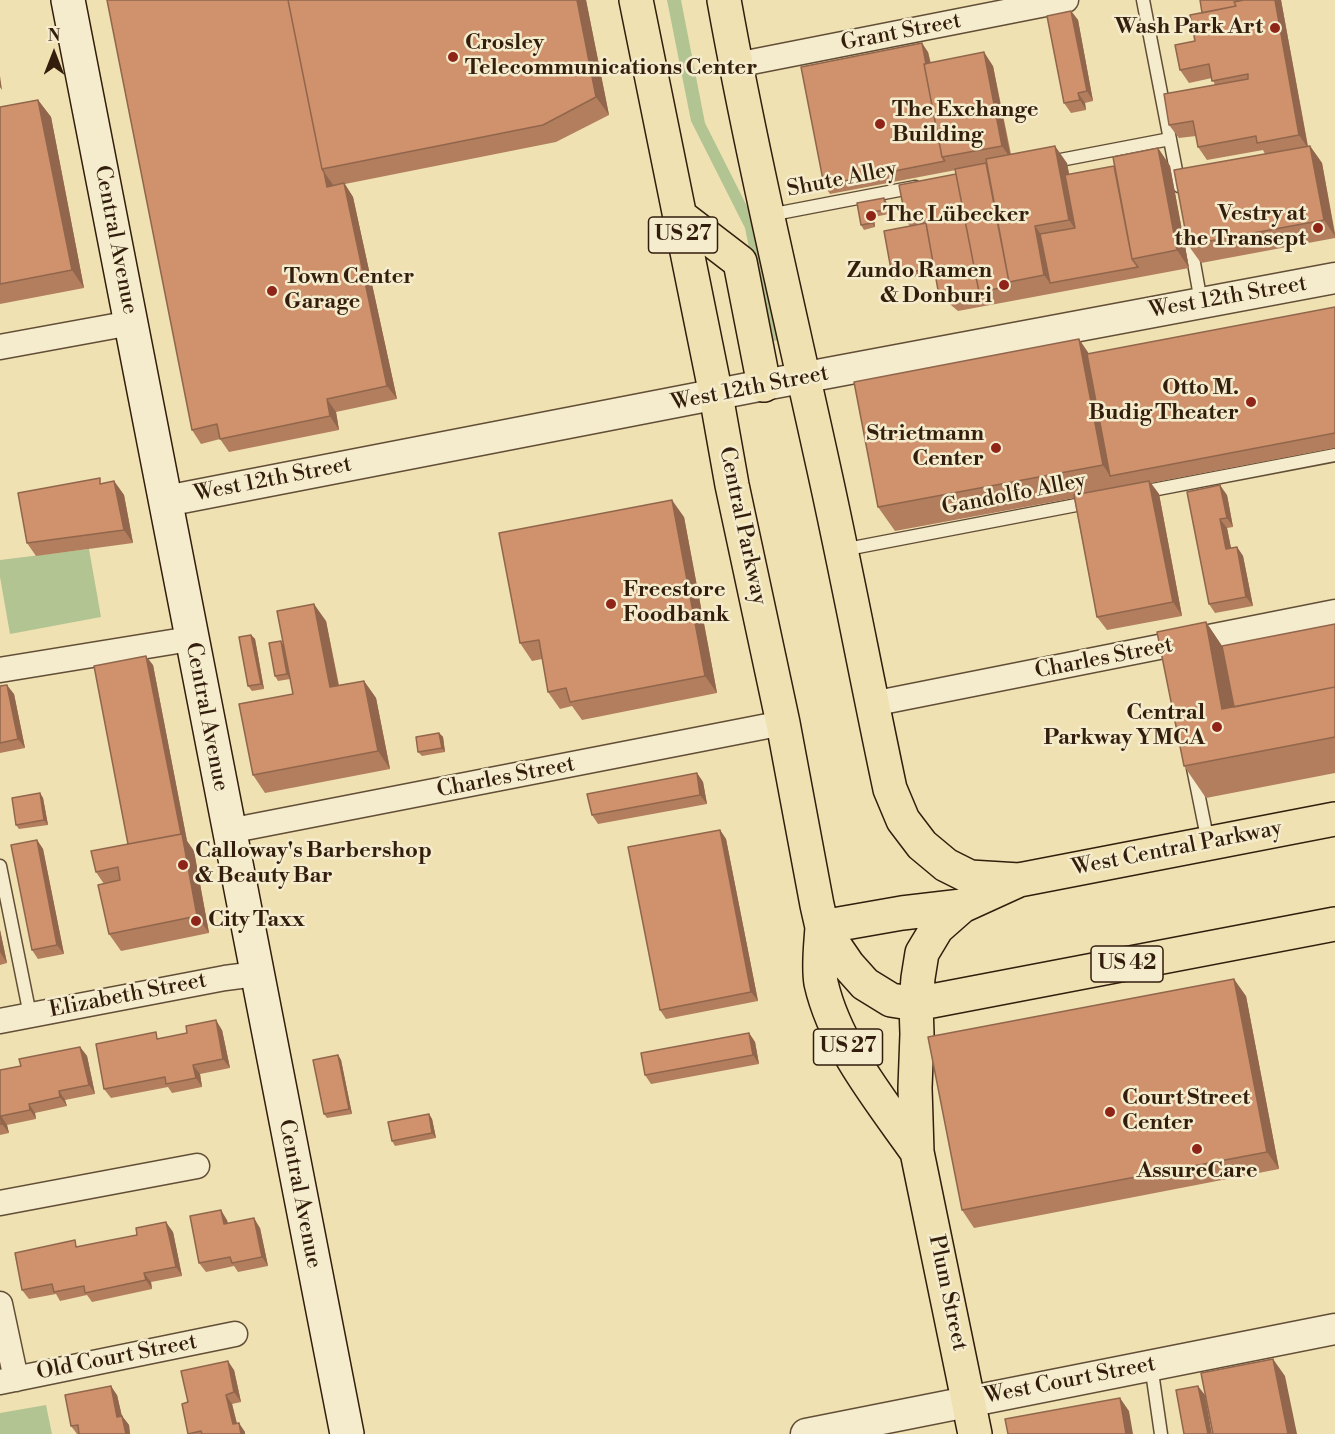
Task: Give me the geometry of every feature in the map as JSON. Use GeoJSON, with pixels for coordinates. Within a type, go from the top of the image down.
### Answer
{"type":"FeatureCollection","features":[{"type":"Feature","properties":{"kind":"main road","name":"Central Avenue"},"geometry":{"type":"LineString","coordinates":[[68,0],[166,501],[190,639],[347,1434]]}},
{"type":"Feature","properties":{"kind":"main road","name":"Central Parkway"},"geometry":{"type":"LineString","coordinates":[[636,0],[732,485],[783,723],[822,927],[848,965],[865,984],[891,1000],[916,1004]]}},
{"type":"Feature","properties":{"kind":"main road"},"geometry":{"type":"LineString","coordinates":[[724,0],[736,65],[842,550],[890,789],[903,820],[922,845],[946,865],[970,877],[1019,880]]}},
{"type":"Feature","properties":{"kind":"main road"},"geometry":{"type":"LineString","coordinates":[[680,216],[740,262],[764,385]]}},
{"type":"Feature","properties":{"kind":"main road","name":"West Central Parkway"},"geometry":{"type":"LineString","coordinates":[[1019,880],[1335,819]]}},
{"type":"Feature","properties":{"kind":"main road"},"geometry":{"type":"LineString","coordinates":[[917,1152],[916,1004],[922,953],[937,928],[962,906],[1019,880]]}},
{"type":"Feature","properties":{"kind":"main road"},"geometry":{"type":"LineString","coordinates":[[822,927],[902,913],[962,906]]}},
{"type":"Feature","properties":{"kind":"main road","name":"US 42"},"geometry":{"type":"LineString","coordinates":[[916,1004],[1335,924]]}},
{"type":"Feature","properties":{"kind":"main road","name":"US 27"},"geometry":{"type":"LineString","coordinates":[[822,927],[821,980],[830,1013],[861,1074],[917,1152]]}},
{"type":"Feature","properties":{"kind":"main road","name":"Plum Street"},"geometry":{"type":"LineString","coordinates":[[917,1152],[975,1434]]}},
{"type":"Feature","properties":{"kind":"street","name":"Grant Street"},"geometry":{"type":"LineString","coordinates":[[736,65],[1066,0]]}},
{"type":"Feature","properties":{"kind":"street","name":"West 12th Street"},"geometry":{"type":"LineString","coordinates":[[166,501],[804,377],[1335,278]]}},
{"type":"Feature","properties":{"kind":"street"},"geometry":{"type":"LineString","coordinates":[[0,347],[131,323]]}},
{"type":"Feature","properties":{"kind":"street","name":"Charles Street"},"geometry":{"type":"LineString","coordinates":[[872,705],[1171,652],[1335,612]]}},
{"type":"Feature","properties":{"kind":"street"},"geometry":{"type":"LineString","coordinates":[[0,670],[190,639]]}},
{"type":"Feature","properties":{"kind":"street","name":"Charles Street"},"geometry":{"type":"LineString","coordinates":[[229,831],[783,723]]}},
{"type":"Feature","properties":{"kind":"street","name":"Elizabeth Street"},"geometry":{"type":"LineString","coordinates":[[0,1021],[256,974]]}},
{"type":"Feature","properties":{"kind":"street"},"geometry":{"type":"LineString","coordinates":[[0,1203],[197,1166]]}},
{"type":"Feature","properties":{"kind":"street"},"geometry":{"type":"LineString","coordinates":[[0,1304],[8,1380]]}},
{"type":"Feature","properties":{"kind":"street","name":"West Court Street"},"geometry":{"type":"LineString","coordinates":[[806,1434],[1335,1329]]}},
{"type":"Feature","properties":{"kind":"street","name":"Old Court Street"},"geometry":{"type":"LineString","coordinates":[[8,1380],[235,1334]]}},
{"type":"Feature","properties":{"kind":"lane"},"geometry":{"type":"LineString","coordinates":[[1143,0],[1183,204]]}},
{"type":"Feature","properties":{"kind":"lane"},"geometry":{"type":"LineString","coordinates":[[1033,165],[1170,140]]}},
{"type":"Feature","properties":{"kind":"lane","name":"Shute Alley"},"geometry":{"type":"LineString","coordinates":[[769,215],[930,184]]}},
{"type":"Feature","properties":{"kind":"lane"},"geometry":{"type":"LineString","coordinates":[[1187,225],[1202,302]]}},
{"type":"Feature","properties":{"kind":"lane"},"geometry":{"type":"LineString","coordinates":[[1124,496],[1335,455]]}},
{"type":"Feature","properties":{"kind":"lane","name":"Gandolfo Alley"},"geometry":{"type":"LineString","coordinates":[[842,550],[1101,500]]}},
{"type":"Feature","properties":{"kind":"lane"},"geometry":{"type":"LineString","coordinates":[[1190,750],[1208,843]]}},
{"type":"Feature","properties":{"kind":"lane"},"geometry":{"type":"LineString","coordinates":[[0,866],[30,1015]]}},
{"type":"Feature","properties":{"kind":"lane"},"geometry":{"type":"LineString","coordinates":[[1151,1365],[1161,1434]]}},
{"type":"Feature","properties":{"kind":"green space"},"geometry":{"type":"Polygon","coordinates":[[[667,0],[681,0],[705,123],[756,224],[779,340],[768,342],[745,228],[691,121],[667,0]]]}},
{"type":"Feature","properties":{"kind":"green space"},"geometry":{"type":"Polygon","coordinates":[[[89,549],[101,617],[10,634],[0,577],[0,560],[89,549]]]}},
{"type":"Feature","properties":{"kind":"green space"},"geometry":{"type":"Polygon","coordinates":[[[46,1405],[52,1434],[0,1434],[0,1413],[46,1405]]]}},
{"type":"Feature","properties":{"kind":"building","name":"Town Center Garage"},"geometry":{"type":"Polygon","coordinates":[[[107,0],[288,0],[322,169],[327,187],[344,183],[387,386],[327,399],[330,416],[220,439],[217,424],[192,430],[107,0]]]}},
{"type":"Feature","properties":{"kind":"building","name":"Crosley Telecommunications Center"},"geometry":{"type":"Polygon","coordinates":[[[288,0],[577,0],[596,97],[543,125],[322,169],[288,0]]]}},
{"type":"Feature","properties":{"kind":"building"},"geometry":{"type":"Polygon","coordinates":[[[1200,0],[1244,0],[1234,2],[1236,6],[1202,13],[1200,0]]]}},
{"type":"Feature","properties":{"kind":"building"},"geometry":{"type":"Polygon","coordinates":[[[1275,0],[1299,135],[1257,143],[1256,136],[1198,147],[1193,121],[1169,125],[1164,94],[1248,79],[1248,74],[1212,81],[1209,64],[1180,70],[1175,45],[1195,41],[1190,15],[1236,6],[1234,2],[1275,0]]]}},
{"type":"Feature","properties":{"kind":"building"},"geometry":{"type":"Polygon","coordinates":[[[1071,11],[1087,91],[1078,93],[1080,100],[1064,103],[1047,16],[1071,11]]]}},
{"type":"Feature","properties":{"kind":"building","name":"The Exchange Building"},"geometry":{"type":"Polygon","coordinates":[[[922,43],[942,157],[945,161],[824,185],[801,67],[922,43]]]}},
{"type":"Feature","properties":{"kind":"building"},"geometry":{"type":"Polygon","coordinates":[[[984,52],[1002,146],[942,157],[924,64],[984,52]]]}},
{"type":"Feature","properties":{"kind":"building"},"geometry":{"type":"Polygon","coordinates":[[[38,100],[72,270],[0,284],[0,107],[38,100]]]}},
{"type":"Feature","properties":{"kind":"building"},"geometry":{"type":"Polygon","coordinates":[[[1055,146],[1069,220],[1035,226],[1044,275],[1009,282],[986,159],[1055,146]]]}},
{"type":"Feature","properties":{"kind":"building"},"geometry":{"type":"Polygon","coordinates":[[[1310,146],[1324,220],[1188,245],[1174,170],[1310,146]]]}},
{"type":"Feature","properties":{"kind":"building"},"geometry":{"type":"Polygon","coordinates":[[[1158,148],[1177,250],[1132,259],[1113,157],[1158,148]]]}},
{"type":"Feature","properties":{"kind":"building"},"geometry":{"type":"Polygon","coordinates":[[[986,163],[1011,286],[979,292],[955,169],[986,163]]]}},
{"type":"Feature","properties":{"kind":"building"},"geometry":{"type":"Polygon","coordinates":[[[1114,166],[1132,259],[1138,267],[1050,283],[1040,234],[1075,228],[1065,175],[1114,166]]]}},
{"type":"Feature","properties":{"kind":"building"},"geometry":{"type":"Polygon","coordinates":[[[956,174],[979,292],[982,296],[951,302],[938,290],[925,218],[906,221],[899,185],[956,174]]]}},
{"type":"Feature","properties":{"kind":"building"},"geometry":{"type":"Polygon","coordinates":[[[884,198],[886,210],[870,212],[872,223],[861,225],[857,203],[884,198]]]}},
{"type":"Feature","properties":{"kind":"building"},"geometry":{"type":"Polygon","coordinates":[[[926,223],[934,268],[892,275],[884,231],[926,223]]]}},
{"type":"Feature","properties":{"kind":"building","name":"Otto M. Budig Theater"},"geometry":{"type":"Polygon","coordinates":[[[1335,307],[1335,433],[1110,476],[1087,354],[1335,307]]]}},
{"type":"Feature","properties":{"kind":"building","name":"Strietmann Center"},"geometry":{"type":"Polygon","coordinates":[[[1079,339],[1103,465],[878,507],[854,382],[1079,339]]]}},
{"type":"Feature","properties":{"kind":"building"},"geometry":{"type":"Polygon","coordinates":[[[100,478],[100,484],[114,481],[124,530],[27,543],[18,493],[100,478]]]}},
{"type":"Feature","properties":{"kind":"building"},"geometry":{"type":"Polygon","coordinates":[[[1149,481],[1173,602],[1097,617],[1074,495],[1149,481]]]}},
{"type":"Feature","properties":{"kind":"building"},"geometry":{"type":"Polygon","coordinates":[[[1220,485],[1227,518],[1220,519],[1226,549],[1237,547],[1246,597],[1209,604],[1187,492],[1220,485]]]}},
{"type":"Feature","properties":{"kind":"building","name":"Freestore Foodbank"},"geometry":{"type":"Polygon","coordinates":[[[672,500],[705,676],[570,702],[566,688],[548,692],[539,640],[520,643],[499,533],[672,500]]]}},
{"type":"Feature","properties":{"kind":"building"},"geometry":{"type":"Polygon","coordinates":[[[314,604],[330,687],[364,681],[378,751],[253,775],[239,704],[293,694],[277,611],[314,604]]]}},
{"type":"Feature","properties":{"kind":"building"},"geometry":{"type":"Polygon","coordinates":[[[1206,622],[1222,709],[1335,687],[1335,737],[1184,766],[1157,632],[1206,622]]]}},
{"type":"Feature","properties":{"kind":"building"},"geometry":{"type":"Polygon","coordinates":[[[1335,624],[1335,687],[1234,707],[1222,646],[1335,624]]]}},
{"type":"Feature","properties":{"kind":"building"},"geometry":{"type":"Polygon","coordinates":[[[251,635],[261,684],[248,686],[239,637],[251,635]]]}},
{"type":"Feature","properties":{"kind":"building"},"geometry":{"type":"Polygon","coordinates":[[[281,641],[287,674],[275,676],[269,643],[281,641]]]}},
{"type":"Feature","properties":{"kind":"building"},"geometry":{"type":"Polygon","coordinates":[[[146,656],[181,834],[128,844],[94,666],[146,656]]]}},
{"type":"Feature","properties":{"kind":"building"},"geometry":{"type":"Polygon","coordinates":[[[7,685],[18,739],[0,743],[0,686],[7,685]]]}},
{"type":"Feature","properties":{"kind":"building"},"geometry":{"type":"Polygon","coordinates":[[[439,733],[442,748],[418,752],[416,737],[439,733]]]}},
{"type":"Feature","properties":{"kind":"building"},"geometry":{"type":"Polygon","coordinates":[[[697,773],[700,795],[592,815],[587,794],[697,773]]]}},
{"type":"Feature","properties":{"kind":"building"},"geometry":{"type":"Polygon","coordinates":[[[40,793],[44,820],[16,825],[12,798],[40,793]]]}},
{"type":"Feature","properties":{"kind":"building"},"geometry":{"type":"Polygon","coordinates":[[[720,830],[751,992],[660,1010],[628,847],[720,830]]]}},
{"type":"Feature","properties":{"kind":"building"},"geometry":{"type":"Polygon","coordinates":[[[182,834],[197,916],[109,934],[98,885],[120,880],[118,867],[96,872],[91,851],[182,834]]]}},
{"type":"Feature","properties":{"kind":"building"},"geometry":{"type":"Polygon","coordinates":[[[37,840],[57,945],[32,950],[11,845],[37,840]]]}},
{"type":"Feature","properties":{"kind":"building","name":"Court Street Center"},"geometry":{"type":"Polygon","coordinates":[[[1234,979],[1267,1152],[962,1210],[928,1037],[1234,979]]]}},
{"type":"Feature","properties":{"kind":"building"},"geometry":{"type":"Polygon","coordinates":[[[216,1020],[223,1059],[193,1065],[196,1078],[166,1084],[165,1077],[104,1089],[96,1044],[156,1032],[157,1039],[187,1033],[186,1026],[216,1020]]]}},
{"type":"Feature","properties":{"kind":"building"},"geometry":{"type":"Polygon","coordinates":[[[749,1033],[753,1055],[645,1075],[641,1053],[749,1033]]]}},
{"type":"Feature","properties":{"kind":"building"},"geometry":{"type":"Polygon","coordinates":[[[80,1047],[89,1085],[59,1091],[60,1097],[29,1104],[30,1110],[1,1116],[2,1124],[0,1124],[0,1070],[21,1066],[19,1059],[80,1047]]]}},
{"type":"Feature","properties":{"kind":"building"},"geometry":{"type":"Polygon","coordinates":[[[338,1055],[349,1109],[324,1114],[313,1060],[338,1055]]]}},
{"type":"Feature","properties":{"kind":"building"},"geometry":{"type":"Polygon","coordinates":[[[429,1114],[432,1133],[392,1141],[388,1122],[429,1114]]]}},
{"type":"Feature","properties":{"kind":"building"},"geometry":{"type":"Polygon","coordinates":[[[221,1210],[224,1224],[254,1218],[262,1257],[232,1263],[230,1257],[199,1263],[190,1216],[221,1210]]]}},
{"type":"Feature","properties":{"kind":"building"},"geometry":{"type":"Polygon","coordinates":[[[166,1222],[176,1267],[144,1273],[146,1280],[85,1293],[84,1286],[54,1292],[52,1284],[22,1290],[15,1253],[75,1240],[76,1247],[137,1235],[136,1228],[166,1222]]]}},
{"type":"Feature","properties":{"kind":"building"},"geometry":{"type":"Polygon","coordinates":[[[1273,1359],[1288,1434],[1213,1434],[1201,1373],[1273,1359]]]}},
{"type":"Feature","properties":{"kind":"building"},"geometry":{"type":"Polygon","coordinates":[[[228,1361],[234,1392],[226,1395],[233,1424],[239,1423],[241,1434],[202,1434],[201,1431],[188,1434],[182,1404],[188,1402],[181,1371],[228,1361]]]}},
{"type":"Feature","properties":{"kind":"building"},"geometry":{"type":"Polygon","coordinates":[[[111,1386],[117,1417],[122,1416],[126,1434],[79,1434],[78,1425],[71,1426],[65,1395],[111,1386]]]}},
{"type":"Feature","properties":{"kind":"building"},"geometry":{"type":"Polygon","coordinates":[[[1198,1386],[1208,1434],[1184,1434],[1176,1390],[1198,1386]]]}},
{"type":"Feature","properties":{"kind":"building"},"geometry":{"type":"Polygon","coordinates":[[[1120,1398],[1126,1434],[1008,1434],[1005,1419],[1120,1398]]]}},
{"type":"Feature","properties":{"kind":"place","name":"Wash Park Art"},"geometry":{"type":"Point","coordinates":[1275,28]}},
{"type":"Feature","properties":{"kind":"place","name":"Crosley Telecommunications Center"},"geometry":{"type":"Point","coordinates":[453,57]}},
{"type":"Feature","properties":{"kind":"place","name":"The Exchange Building"},"geometry":{"type":"Point","coordinates":[880,124]}},
{"type":"Feature","properties":{"kind":"place","name":"The Lübecker"},"geometry":{"type":"Point","coordinates":[871,216]}},
{"type":"Feature","properties":{"kind":"place","name":"Vestry at the Transept"},"geometry":{"type":"Point","coordinates":[1318,228]}},
{"type":"Feature","properties":{"kind":"place","name":"Zundo Ramen & Donburi"},"geometry":{"type":"Point","coordinates":[1004,285]}},
{"type":"Feature","properties":{"kind":"place","name":"Town Center Garage"},"geometry":{"type":"Point","coordinates":[272,291]}},
{"type":"Feature","properties":{"kind":"place","name":"Otto M. Budig Theater"},"geometry":{"type":"Point","coordinates":[1251,402]}},
{"type":"Feature","properties":{"kind":"place","name":"Strietmann Center"},"geometry":{"type":"Point","coordinates":[996,448]}},
{"type":"Feature","properties":{"kind":"place","name":"Freestore Foodbank"},"geometry":{"type":"Point","coordinates":[611,604]}},
{"type":"Feature","properties":{"kind":"place","name":"Central Parkway YMCA"},"geometry":{"type":"Point","coordinates":[1217,727]}},
{"type":"Feature","properties":{"kind":"place","name":"Calloway's Barbershop & Beauty Bar"},"geometry":{"type":"Point","coordinates":[183,865]}},
{"type":"Feature","properties":{"kind":"place","name":"City Taxx"},"geometry":{"type":"Point","coordinates":[196,921]}},
{"type":"Feature","properties":{"kind":"place","name":"Court Street Center"},"geometry":{"type":"Point","coordinates":[1110,1112]}},
{"type":"Feature","properties":{"kind":"place","name":"AssureCare"},"geometry":{"type":"Point","coordinates":[1197,1149]}}]}
